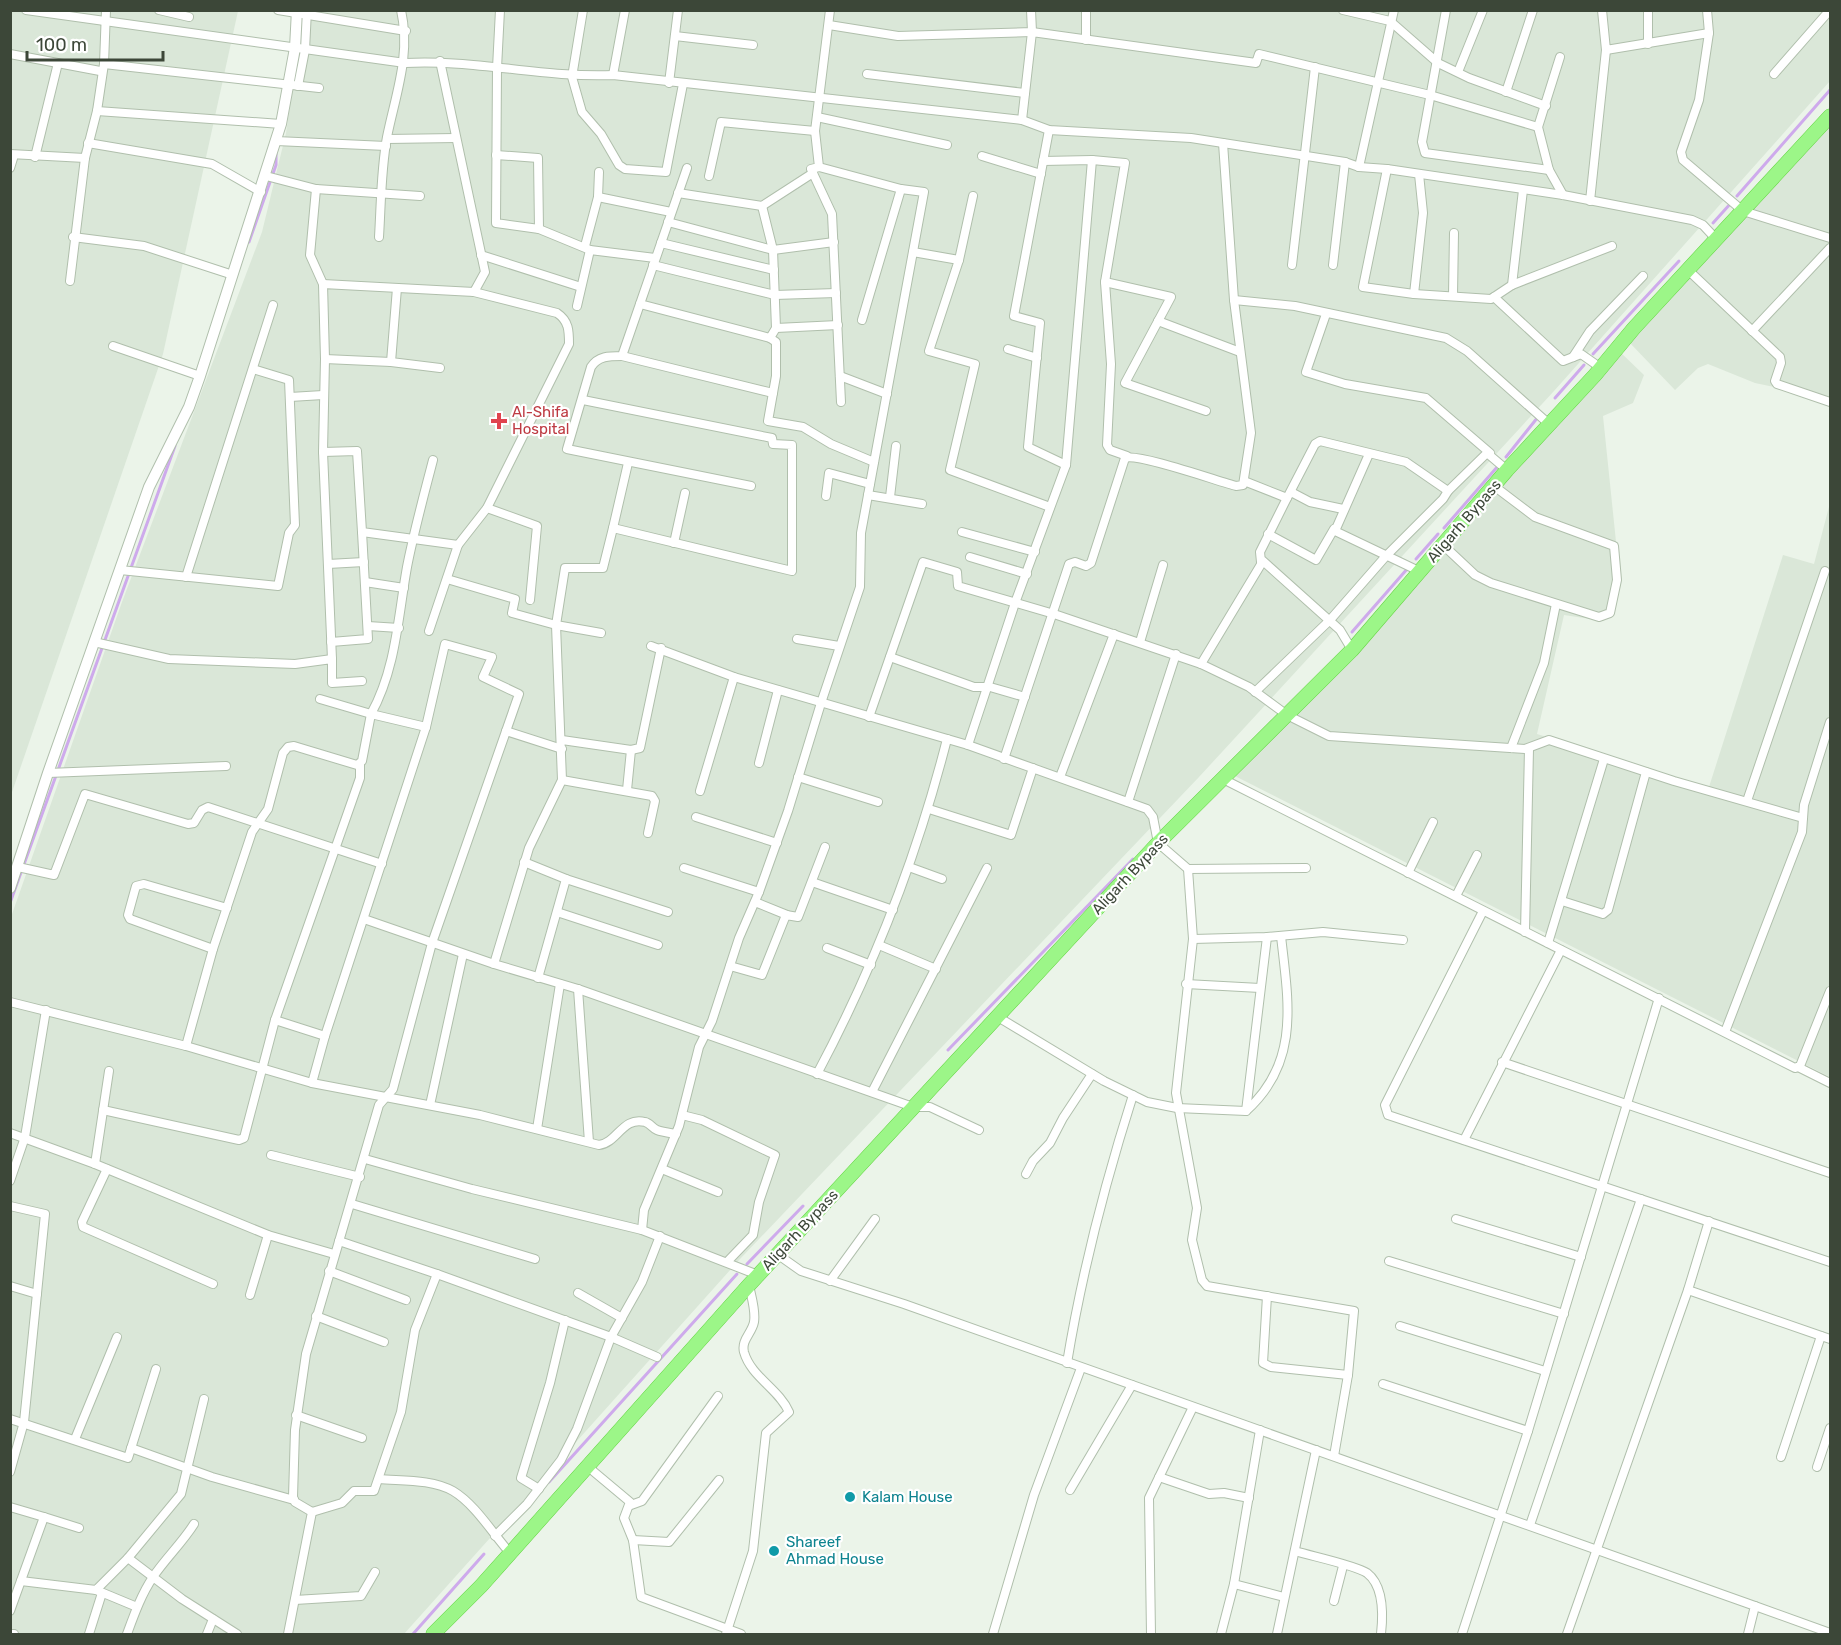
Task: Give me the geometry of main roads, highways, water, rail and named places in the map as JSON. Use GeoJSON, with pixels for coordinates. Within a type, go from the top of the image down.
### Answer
{"type":"FeatureCollection","features":[{"type":"Feature","properties":{"kind":"highway","name":"Aligarh Bypass"},"geometry":{"type":"LineString","coordinates":[[433,1635],[510,1553],[753,1280],[1158,843],[1352,650],[1506,470],[1830,116]]}},
{"type":"Feature","properties":{"kind":"waterway"},"geometry":{"type":"LineString","coordinates":[[1737,196],[1830,90]]}},
{"type":"Feature","properties":{"kind":"waterway"},"geometry":{"type":"LineString","coordinates":[[249,242],[276,165],[276,154]]}},
{"type":"Feature","properties":{"kind":"waterway"},"geometry":{"type":"LineString","coordinates":[[1713,223],[1731,203]]}},
{"type":"Feature","properties":{"kind":"waterway"},"geometry":{"type":"LineString","coordinates":[[1593,354],[1679,261]]}},
{"type":"Feature","properties":{"kind":"waterway"},"geometry":{"type":"LineString","coordinates":[[1555,398],[1584,365]]}},
{"type":"Feature","properties":{"kind":"waterway"},"geometry":{"type":"LineString","coordinates":[[1506,457],[1538,417]]}},
{"type":"Feature","properties":{"kind":"waterway"},"geometry":{"type":"LineString","coordinates":[[10,903],[175,446]]}},
{"type":"Feature","properties":{"kind":"waterway"},"geometry":{"type":"LineString","coordinates":[[1444,528],[1498,466]]}},
{"type":"Feature","properties":{"kind":"waterway"},"geometry":{"type":"LineString","coordinates":[[1416,559],[1438,534]]}},
{"type":"Feature","properties":{"kind":"waterway"},"geometry":{"type":"LineString","coordinates":[[1352,632],[1408,568]]}},
{"type":"Feature","properties":{"kind":"waterway"},"geometry":{"type":"LineString","coordinates":[[948,1050],[1133,859]]}},
{"type":"Feature","properties":{"kind":"waterway"},"geometry":{"type":"LineString","coordinates":[[747,1264],[803,1206]]}},
{"type":"Feature","properties":{"kind":"waterway"},"geometry":{"type":"LineString","coordinates":[[549,1482],[737,1274]]}},
{"type":"Feature","properties":{"kind":"waterway"},"geometry":{"type":"LineString","coordinates":[[413,1634],[484,1554]]}},
{"type":"Feature","properties":{"kind":"place","name":"Al-Shifa Hospital"},"geometry":{"type":"Point","coordinates":[499,421]}},
{"type":"Feature","properties":{"kind":"place","name":"Kalam House"},"geometry":{"type":"Point","coordinates":[850,1497]}},
{"type":"Feature","properties":{"kind":"place","name":"Shareef Ahmad House"},"geometry":{"type":"Point","coordinates":[774,1551]}}]}
